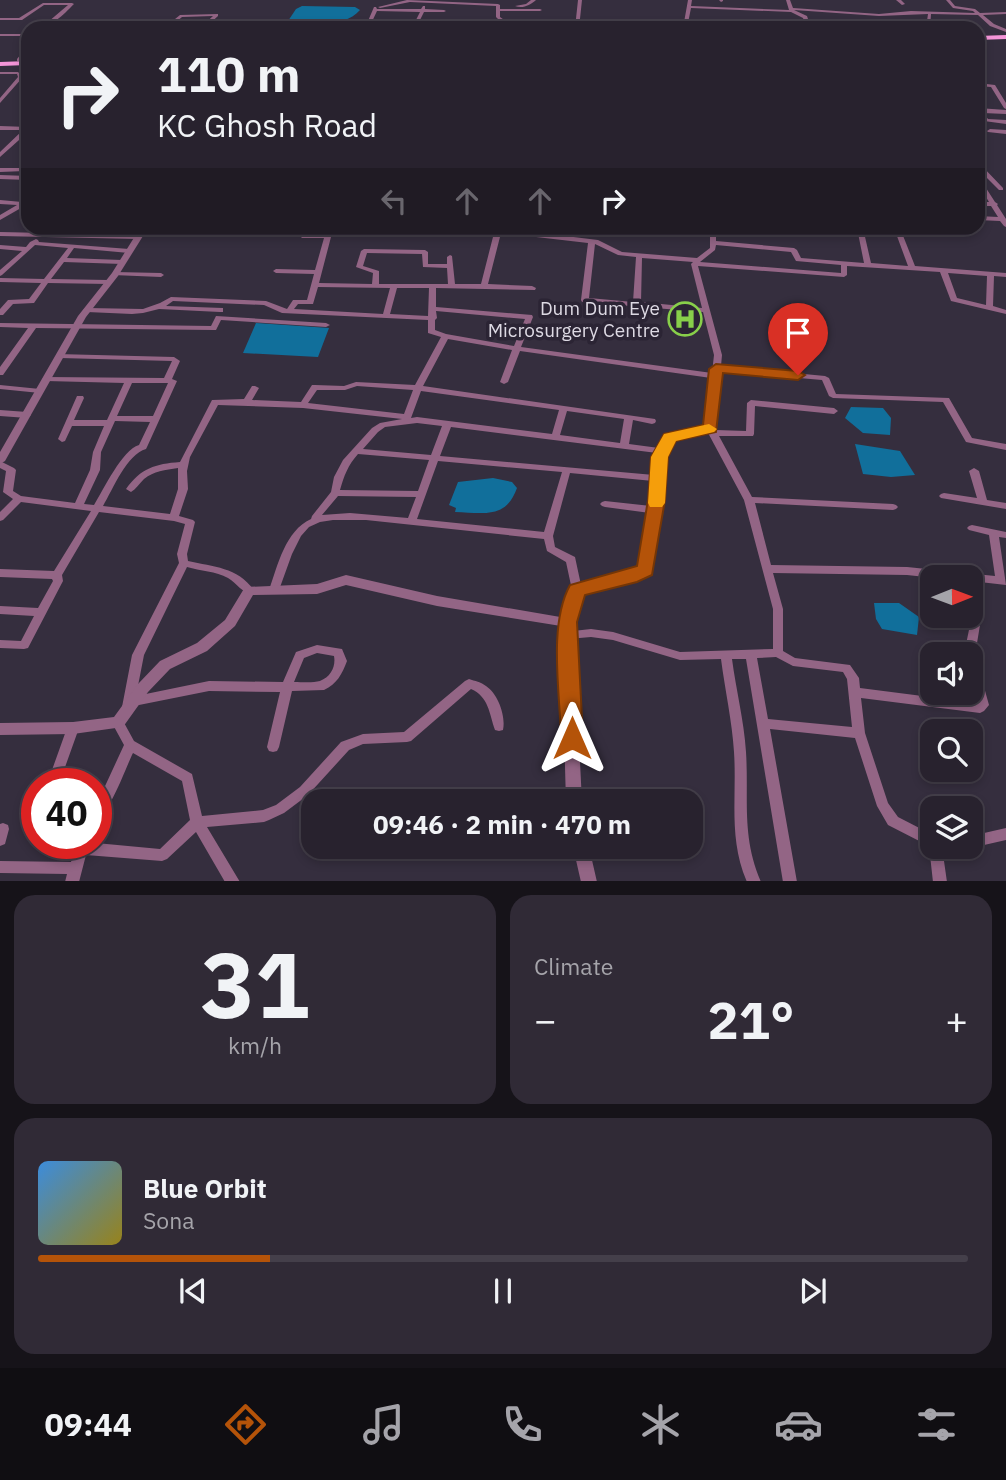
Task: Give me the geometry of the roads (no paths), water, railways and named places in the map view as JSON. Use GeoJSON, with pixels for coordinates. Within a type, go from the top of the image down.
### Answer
{"type":"FeatureCollection","features":[{"type":"Feature","properties":{"kind":"main road"},"geometry":{"type":"LineString","coordinates":[[985,39],[1006,38]]}},
{"type":"Feature","properties":{"kind":"street"},"geometry":{"type":"LineString","coordinates":[[0,19],[20,19],[49,0]]}},
{"type":"Feature","properties":{"kind":"street"},"geometry":{"type":"LineString","coordinates":[[497,8],[524,6],[534,0]]}},
{"type":"Feature","properties":{"kind":"street"},"geometry":{"type":"LineString","coordinates":[[578,21],[580,0]]}},
{"type":"Feature","properties":{"kind":"street"},"geometry":{"type":"LineString","coordinates":[[686,21],[690,0]]}},
{"type":"Feature","properties":{"kind":"street"},"geometry":{"type":"LineString","coordinates":[[788,0],[792,10],[805,17],[806,21]]}},
{"type":"Feature","properties":{"kind":"street"},"geometry":{"type":"LineString","coordinates":[[898,0],[903,4]]}},
{"type":"Feature","properties":{"kind":"street"},"geometry":{"type":"LineString","coordinates":[[948,0],[954,7],[972,10],[992,25],[1006,31]]}},
{"type":"Feature","properties":{"kind":"street"},"geometry":{"type":"LineString","coordinates":[[370,21],[375,10],[410,1],[540,10]]}},
{"type":"Feature","properties":{"kind":"street"},"geometry":{"type":"LineString","coordinates":[[43,4],[73,2]]}},
{"type":"Feature","properties":{"kind":"street"},"geometry":{"type":"LineString","coordinates":[[52,21],[73,2]]}},
{"type":"Feature","properties":{"kind":"street"},"geometry":{"type":"LineString","coordinates":[[418,21],[426,2]]}},
{"type":"Feature","properties":{"kind":"street"},"geometry":{"type":"LineString","coordinates":[[927,3],[932,15],[930,21]]}},
{"type":"Feature","properties":{"kind":"street"},"geometry":{"type":"LineString","coordinates":[[689,7],[845,14],[1006,13]]}},
{"type":"Feature","properties":{"kind":"street"},"geometry":{"type":"LineString","coordinates":[[497,8],[498,17],[502,21]]}},
{"type":"Feature","properties":{"kind":"street"},"geometry":{"type":"LineString","coordinates":[[375,10],[444,11]]}},
{"type":"Feature","properties":{"kind":"street"},"geometry":{"type":"LineString","coordinates":[[845,14],[847,21]]}},
{"type":"Feature","properties":{"kind":"street"},"geometry":{"type":"LineString","coordinates":[[175,21],[181,16],[217,15],[210,21]]}},
{"type":"Feature","properties":{"kind":"street"},"geometry":{"type":"LineString","coordinates":[[0,36],[21,35]]}},
{"type":"Feature","properties":{"kind":"street"},"geometry":{"type":"LineString","coordinates":[[0,72],[14,62]]}},
{"type":"Feature","properties":{"kind":"street"},"geometry":{"type":"LineString","coordinates":[[0,72],[18,74],[21,77],[0,101]]}},
{"type":"Feature","properties":{"kind":"street"},"geometry":{"type":"LineString","coordinates":[[985,85],[993,86],[1006,107]]}},
{"type":"Feature","properties":{"kind":"street"},"geometry":{"type":"LineString","coordinates":[[985,111],[1006,113]]}},
{"type":"Feature","properties":{"kind":"street"},"geometry":{"type":"LineString","coordinates":[[985,119],[1006,122]]}},
{"type":"Feature","properties":{"kind":"street"},"geometry":{"type":"LineString","coordinates":[[0,128],[21,129]]}},
{"type":"Feature","properties":{"kind":"street"},"geometry":{"type":"LineString","coordinates":[[990,131],[1004,132],[1006,145]]}},
{"type":"Feature","properties":{"kind":"street"},"geometry":{"type":"LineString","coordinates":[[0,155],[21,136]]}},
{"type":"Feature","properties":{"kind":"street"},"geometry":{"type":"LineString","coordinates":[[0,170],[21,170]]}},
{"type":"Feature","properties":{"kind":"street"},"geometry":{"type":"LineString","coordinates":[[985,172],[1004,189]]}},
{"type":"Feature","properties":{"kind":"street"},"geometry":{"type":"LineString","coordinates":[[1,179],[21,178]]}},
{"type":"Feature","properties":{"kind":"street"},"geometry":{"type":"LineString","coordinates":[[985,188],[1004,189]]}},
{"type":"Feature","properties":{"kind":"street"},"geometry":{"type":"LineString","coordinates":[[985,193],[1005,222]]}},
{"type":"Feature","properties":{"kind":"street"},"geometry":{"type":"LineString","coordinates":[[0,202],[21,202]]}},
{"type":"Feature","properties":{"kind":"street"},"geometry":{"type":"LineString","coordinates":[[985,204],[995,204]]}},
{"type":"Feature","properties":{"kind":"street"},"geometry":{"type":"LineString","coordinates":[[0,218],[21,205]]}},
{"type":"Feature","properties":{"kind":"street"},"geometry":{"type":"LineString","coordinates":[[985,219],[1005,222]]}},
{"type":"Feature","properties":{"kind":"street"},"geometry":{"type":"LineString","coordinates":[[0,234],[21,234]]}},
{"type":"Feature","properties":{"kind":"street"},"geometry":{"type":"LineString","coordinates":[[0,274],[43,235]]}},
{"type":"Feature","properties":{"kind":"street"},"geometry":{"type":"LineString","coordinates":[[131,705],[129,689],[138,655],[184,564],[182,554],[190,522],[19,499],[4,494],[11,470],[0,462],[77,326],[139,235]]}},
{"type":"Feature","properties":{"kind":"street"},"geometry":{"type":"LineString","coordinates":[[289,311],[296,302],[310,302],[327,235]]}},
{"type":"Feature","properties":{"kind":"street"},"geometry":{"type":"LineString","coordinates":[[368,235],[359,267],[377,272],[375,286]]}},
{"type":"Feature","properties":{"kind":"street"},"geometry":{"type":"LineString","coordinates":[[484,286],[497,235]]}},
{"type":"Feature","properties":{"kind":"street"},"geometry":{"type":"LineString","coordinates":[[554,235],[592,240],[620,254],[695,262],[845,275],[844,263]]}},
{"type":"Feature","properties":{"kind":"street"},"geometry":{"type":"LineString","coordinates":[[695,262],[713,249],[714,235]]}},
{"type":"Feature","properties":{"kind":"street"},"geometry":{"type":"LineString","coordinates":[[862,235],[868,265]]}},
{"type":"Feature","properties":{"kind":"street"},"geometry":{"type":"LineString","coordinates":[[900,235],[912,268]]}},
{"type":"Feature","properties":{"kind":"street"},"geometry":{"type":"LineString","coordinates":[[592,240],[585,300],[705,310]]}},
{"type":"Feature","properties":{"kind":"street"},"geometry":{"type":"LineString","coordinates":[[715,243],[794,250],[798,260],[1006,275]]}},
{"type":"Feature","properties":{"kind":"street"},"geometry":{"type":"LineString","coordinates":[[0,247],[72,247],[129,251]]}},
{"type":"Feature","properties":{"kind":"street"},"geometry":{"type":"LineString","coordinates":[[0,313],[11,302],[31,301],[72,247]]}},
{"type":"Feature","properties":{"kind":"street"},"geometry":{"type":"LineString","coordinates":[[364,251],[425,252],[425,266],[450,262],[452,286]]}},
{"type":"Feature","properties":{"kind":"street"},"geometry":{"type":"LineString","coordinates":[[637,305],[639,255]]}},
{"type":"Feature","properties":{"kind":"street"},"geometry":{"type":"LineString","coordinates":[[62,260],[122,262]]}},
{"type":"Feature","properties":{"kind":"street"},"geometry":{"type":"LineString","coordinates":[[695,262],[718,355],[711,430],[749,500],[778,609],[778,653]]}},
{"type":"Feature","properties":{"kind":"street"},"geometry":{"type":"LineString","coordinates":[[943,270],[954,299],[1005,310]]}},
{"type":"Feature","properties":{"kind":"street"},"geometry":{"type":"LineString","coordinates":[[276,271],[317,272]]}},
{"type":"Feature","properties":{"kind":"street"},"geometry":{"type":"LineString","coordinates":[[989,308],[991,274]]}},
{"type":"Feature","properties":{"kind":"street"},"geometry":{"type":"LineString","coordinates":[[0,280],[47,281],[161,275]]}},
{"type":"Feature","properties":{"kind":"street"},"geometry":{"type":"LineString","coordinates":[[314,285],[532,288]]}},
{"type":"Feature","properties":{"kind":"street"},"geometry":{"type":"LineString","coordinates":[[386,316],[394,286]]}},
{"type":"Feature","properties":{"kind":"street"},"geometry":{"type":"LineString","coordinates":[[433,286],[432,332],[444,337],[716,372],[825,378],[833,396],[946,400],[969,440],[1006,447]]}},
{"type":"Feature","properties":{"kind":"street"},"geometry":{"type":"LineString","coordinates":[[162,308],[171,299],[266,303],[289,311],[386,316],[433,314],[529,317],[504,382]]}},
{"type":"Feature","properties":{"kind":"street"},"geometry":{"type":"LineString","coordinates":[[87,310],[220,310]]}},
{"type":"Feature","properties":{"kind":"street"},"geometry":{"type":"LineString","coordinates":[[0,325],[213,328],[219,318],[326,325]]}},
{"type":"Feature","properties":{"kind":"street"},"geometry":{"type":"LineString","coordinates":[[0,373],[34,325]]}},
{"type":"Feature","properties":{"kind":"street"},"geometry":{"type":"LineString","coordinates":[[406,419],[418,388],[444,337]]}},
{"type":"Feature","properties":{"kind":"street"},"geometry":{"type":"LineString","coordinates":[[60,356],[174,359],[176,361],[167,381]]}},
{"type":"Feature","properties":{"kind":"street"},"geometry":{"type":"LineString","coordinates":[[0,644],[24,645],[58,585],[57,575],[96,509],[131,453],[144,447],[154,419],[173,381],[46,379]]}},
{"type":"Feature","properties":{"kind":"street"},"geometry":{"type":"LineString","coordinates":[[78,507],[95,470],[97,452],[129,380]]}},
{"type":"Feature","properties":{"kind":"street"},"geometry":{"type":"LineString","coordinates":[[303,405],[315,387],[345,388],[356,384],[418,388],[652,421]]}},
{"type":"Feature","properties":{"kind":"street"},"geometry":{"type":"LineString","coordinates":[[0,387],[40,391]]}},
{"type":"Feature","properties":{"kind":"street"},"geometry":{"type":"LineString","coordinates":[[247,402],[255,388]]}},
{"type":"Feature","properties":{"kind":"street"},"geometry":{"type":"LineString","coordinates":[[62,439],[80,398]]}},
{"type":"Feature","properties":{"kind":"street"},"geometry":{"type":"LineString","coordinates":[[174,518],[183,489],[186,457],[215,402],[303,405],[663,451]]}},
{"type":"Feature","properties":{"kind":"street"},"geometry":{"type":"LineString","coordinates":[[577,590],[637,575],[646,570],[658,478],[663,451],[669,438],[711,430],[750,434],[751,403],[834,411]]}},
{"type":"Feature","properties":{"kind":"street"},"geometry":{"type":"LineString","coordinates":[[555,437],[564,408]]}},
{"type":"Feature","properties":{"kind":"street"},"geometry":{"type":"LineString","coordinates":[[0,414],[27,415]]}},
{"type":"Feature","properties":{"kind":"street"},"geometry":{"type":"LineString","coordinates":[[624,447],[629,417]]}},
{"type":"Feature","properties":{"kind":"street"},"geometry":{"type":"LineString","coordinates":[[69,423],[154,419]]}},
{"type":"Feature","properties":{"kind":"street"},"geometry":{"type":"LineString","coordinates":[[274,590],[297,534],[306,523],[315,518],[335,493],[346,462],[375,430],[406,419]]}},
{"type":"Feature","properties":{"kind":"street"},"geometry":{"type":"LineString","coordinates":[[411,522],[447,425]]}},
{"type":"Feature","properties":{"kind":"street"},"geometry":{"type":"LineString","coordinates":[[358,451],[658,478]]}},
{"type":"Feature","properties":{"kind":"street"},"geometry":{"type":"LineString","coordinates":[[131,489],[139,476],[149,469],[184,465]]}},
{"type":"Feature","properties":{"kind":"street"},"geometry":{"type":"LineString","coordinates":[[567,469],[548,536],[550,549],[571,560],[577,590],[568,629],[574,789]]}},
{"type":"Feature","properties":{"kind":"street"},"geometry":{"type":"LineString","coordinates":[[974,471],[983,502]]}},
{"type":"Feature","properties":{"kind":"street"},"geometry":{"type":"LineString","coordinates":[[335,493],[421,494]]}},
{"type":"Feature","properties":{"kind":"street"},"geometry":{"type":"LineString","coordinates":[[944,496],[1006,506]]}},
{"type":"Feature","properties":{"kind":"street"},"geometry":{"type":"LineString","coordinates":[[0,518],[19,499]]}},
{"type":"Feature","properties":{"kind":"street"},"geometry":{"type":"LineString","coordinates":[[749,500],[892,507]]}},
{"type":"Feature","properties":{"kind":"street"},"geometry":{"type":"LineString","coordinates":[[605,504],[655,510]]}},
{"type":"Feature","properties":{"kind":"street"},"geometry":{"type":"LineString","coordinates":[[315,518],[341,516],[548,536]]}},
{"type":"Feature","properties":{"kind":"street"},"geometry":{"type":"LineString","coordinates":[[972,528],[1006,535]]}},
{"type":"Feature","properties":{"kind":"street"},"geometry":{"type":"LineString","coordinates":[[984,579],[1004,581],[994,533]]}},
{"type":"Feature","properties":{"kind":"street"},"geometry":{"type":"LineString","coordinates":[[184,564],[217,568],[236,575],[249,590],[317,589],[346,580],[568,629],[613,636],[634,645],[680,656],[778,653],[793,662],[846,668],[853,678],[859,733],[883,806],[893,821],[920,837]]}},
{"type":"Feature","properties":{"kind":"street"},"geometry":{"type":"LineString","coordinates":[[769,569],[831,568],[920,574]]}},
{"type":"Feature","properties":{"kind":"street"},"geometry":{"type":"LineString","coordinates":[[0,573],[57,575]]}},
{"type":"Feature","properties":{"kind":"street"},"geometry":{"type":"LineString","coordinates":[[0,729],[73,728],[118,723],[165,665],[202,647],[230,623],[249,590]]}},
{"type":"Feature","properties":{"kind":"street"},"geometry":{"type":"LineString","coordinates":[[0,610],[42,612]]}},
{"type":"Feature","properties":{"kind":"street"},"geometry":{"type":"LineString","coordinates":[[131,705],[209,686],[289,687],[314,687],[329,682],[336,675],[341,656],[330,650],[304,652],[293,670],[289,687],[273,747]]}},
{"type":"Feature","properties":{"kind":"street"},"geometry":{"type":"LineString","coordinates":[[751,654],[790,881]]}},
{"type":"Feature","properties":{"kind":"street"},"geometry":{"type":"LineString","coordinates":[[726,655],[740,751],[742,844],[745,866],[754,881]]}},
{"type":"Feature","properties":{"kind":"street"},"geometry":{"type":"LineString","coordinates":[[112,849],[162,855],[197,822],[264,816],[280,809],[304,791],[345,746],[363,739],[407,737],[469,684],[490,697],[499,726]]}},
{"type":"Feature","properties":{"kind":"street"},"geometry":{"type":"LineString","coordinates":[[854,692],[920,700]]}},
{"type":"Feature","properties":{"kind":"street"},"geometry":{"type":"LineString","coordinates":[[956,705],[980,708],[983,705]]}},
{"type":"Feature","properties":{"kind":"street"},"geometry":{"type":"LineString","coordinates":[[118,723],[130,744],[188,778],[197,822],[233,881]]}},
{"type":"Feature","properties":{"kind":"street"},"geometry":{"type":"LineString","coordinates":[[762,723],[859,733]]}},
{"type":"Feature","properties":{"kind":"street"},"geometry":{"type":"LineString","coordinates":[[59,768],[73,728]]}},
{"type":"Feature","properties":{"kind":"street"},"geometry":{"type":"LineString","coordinates":[[112,785],[130,744]]}},
{"type":"Feature","properties":{"kind":"street"},"geometry":{"type":"LineString","coordinates":[[983,839],[1006,834]]}},
{"type":"Feature","properties":{"kind":"street"},"geometry":{"type":"LineString","coordinates":[[582,859],[589,881]]}},
{"type":"Feature","properties":{"kind":"street"},"geometry":{"type":"LineString","coordinates":[[936,859],[940,881]]}},
{"type":"Feature","properties":{"kind":"street"},"geometry":{"type":"LineString","coordinates":[[0,867],[74,875]]}},
{"type":"Feature","properties":{"kind":"water"},"geometry":{"type":"Polygon","coordinates":[[[302,6],[355,7],[360,10],[340,21],[288,21],[296,9],[302,6]]]}},
{"type":"Feature","properties":{"kind":"water"},"geometry":{"type":"Polygon","coordinates":[[[256,323],[329,328],[318,357],[243,353],[256,323]]]}},
{"type":"Feature","properties":{"kind":"water"},"geometry":{"type":"Polygon","coordinates":[[[851,407],[883,408],[891,418],[890,435],[863,433],[845,418],[851,407]]]}},
{"type":"Feature","properties":{"kind":"water"},"geometry":{"type":"Polygon","coordinates":[[[855,444],[900,451],[915,475],[891,477],[863,474],[855,444]]]}},
{"type":"Feature","properties":{"kind":"water"},"geometry":{"type":"Polygon","coordinates":[[[493,478],[512,482],[517,488],[507,505],[484,513],[455,512],[456,508],[449,505],[458,482],[493,478]]]}},
{"type":"Feature","properties":{"kind":"water"},"geometry":{"type":"Polygon","coordinates":[[[874,603],[899,603],[919,617],[917,635],[882,629],[876,619],[874,603]]]}},
{"type":"Feature","properties":{"kind":"place","name":"Dum Dum Eye Microsurgery Centre"},"geometry":{"type":"Point","coordinates":[685,319]}}]}
